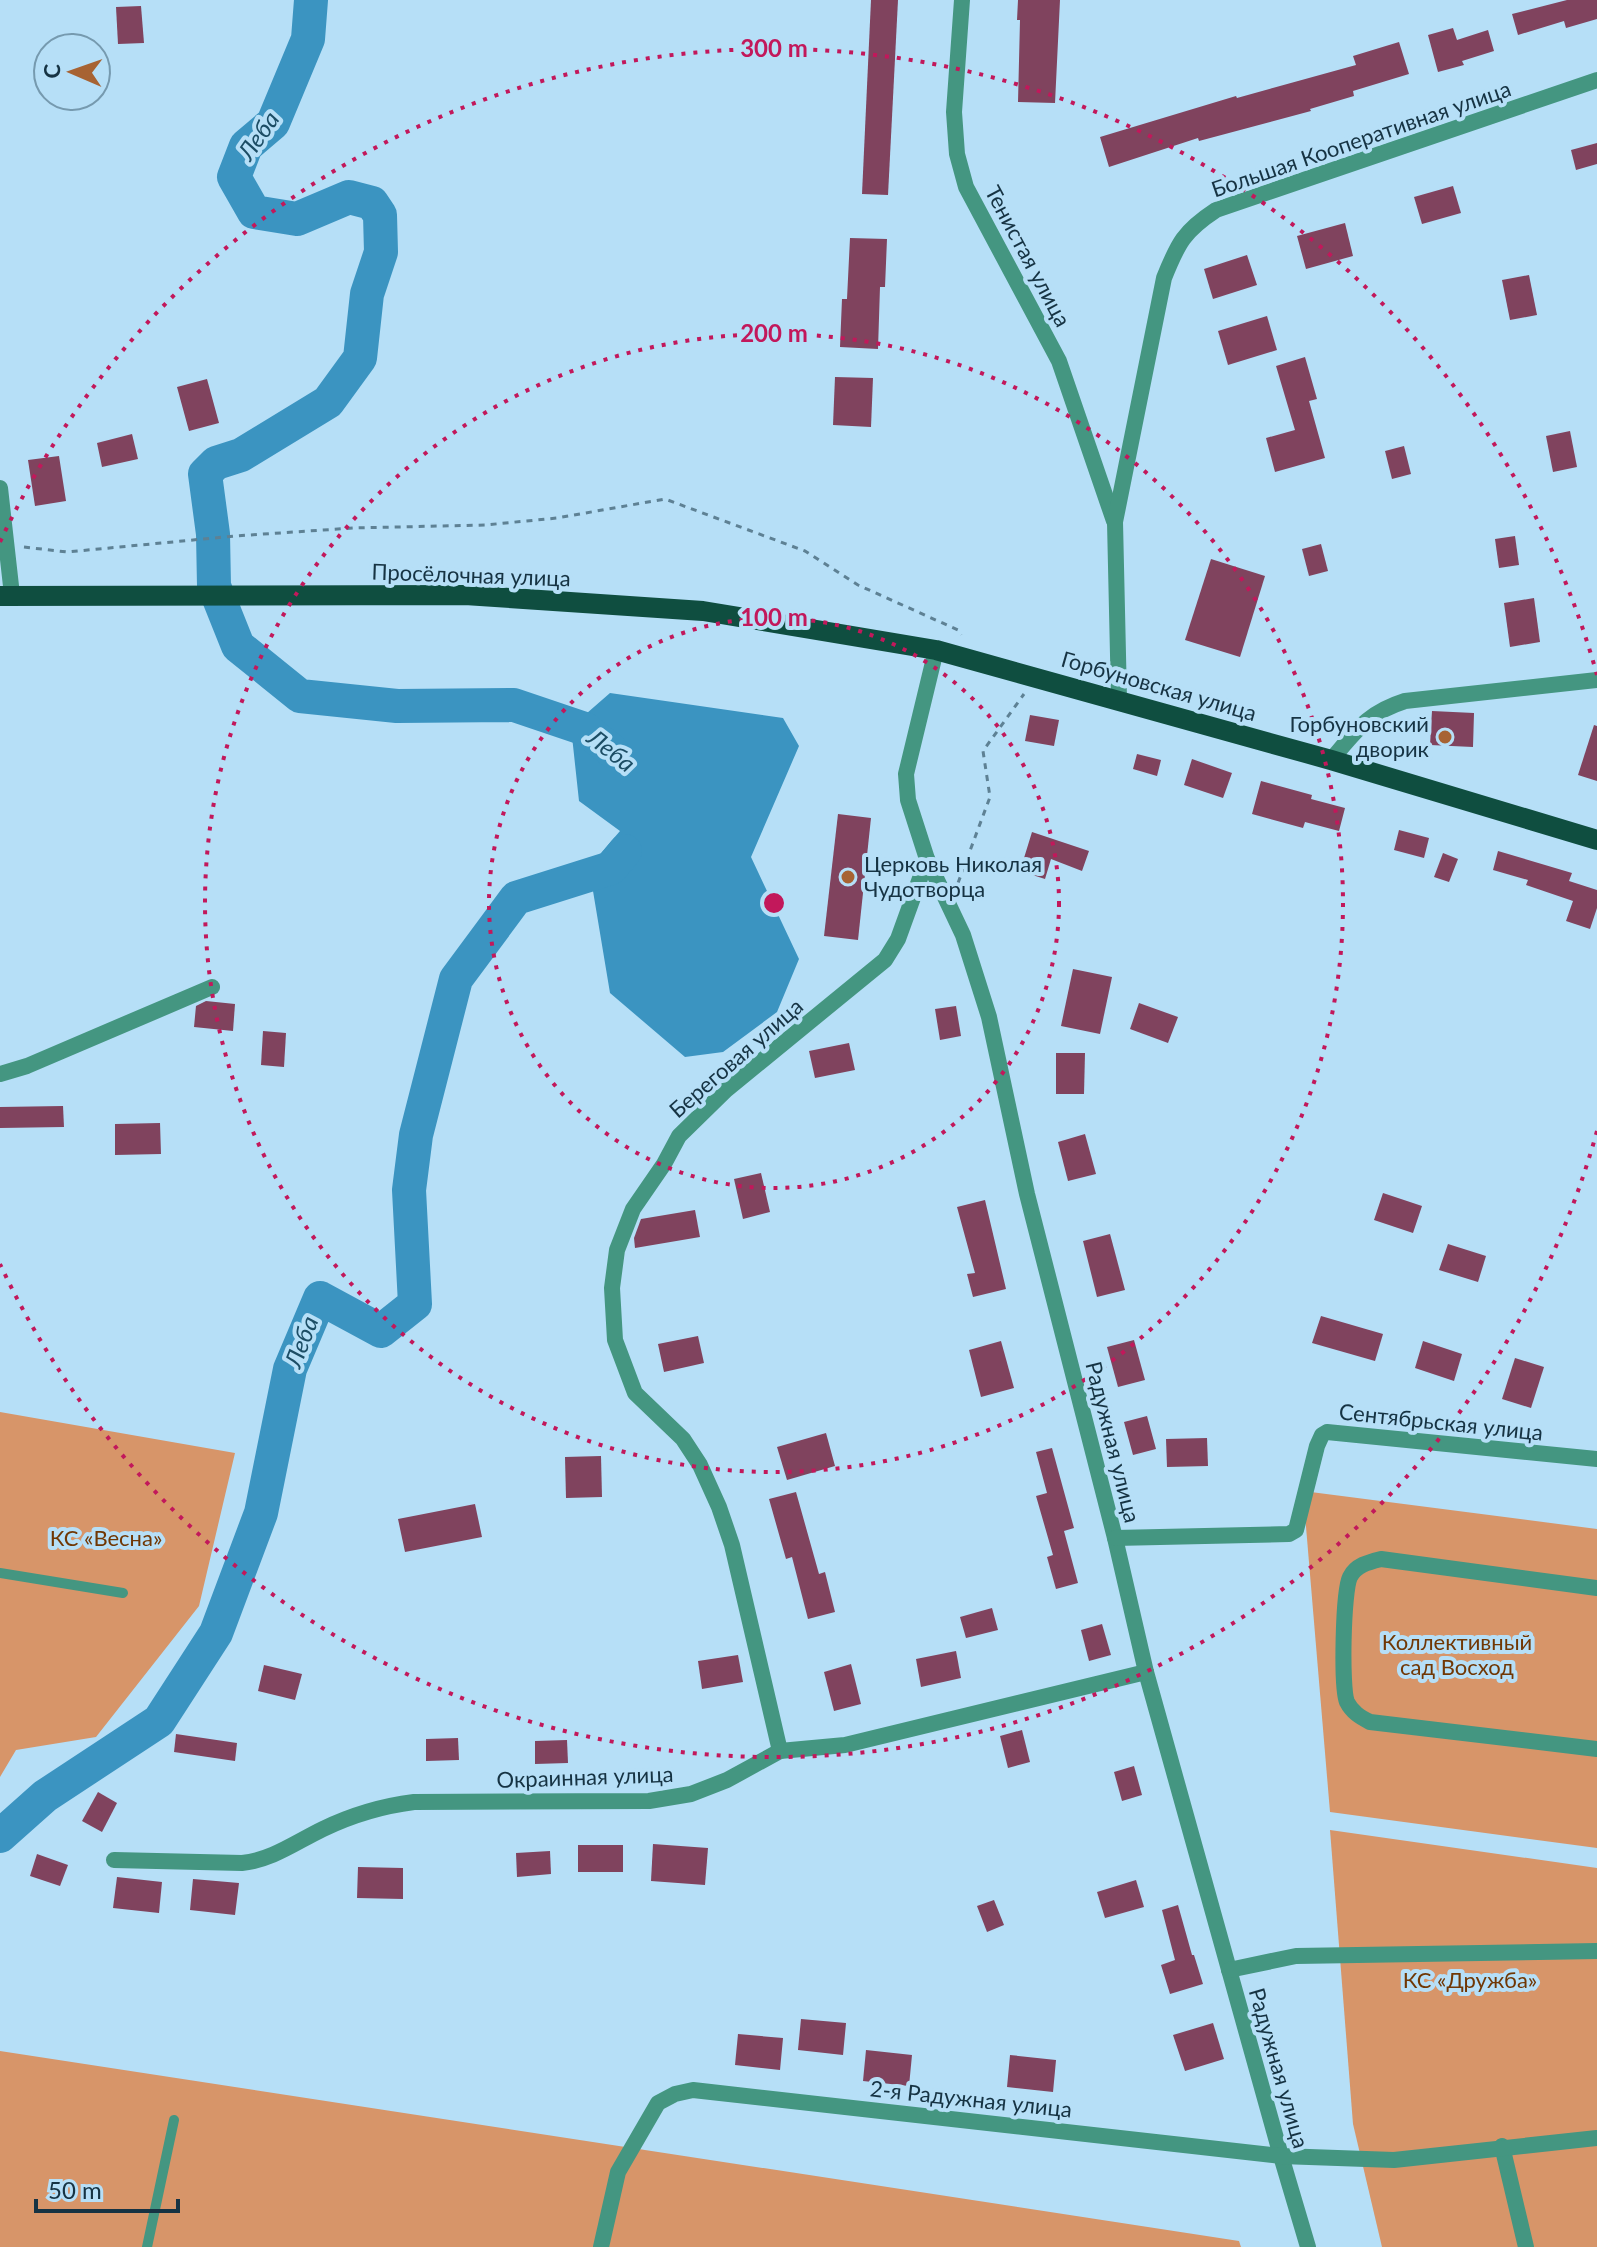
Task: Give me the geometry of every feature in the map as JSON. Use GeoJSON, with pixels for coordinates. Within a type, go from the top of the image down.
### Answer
{"type":"FeatureCollection","features":[{"type":"Feature","properties":{"kind":"main road","name":"Просёлочная улица"},"geometry":{"type":"LineString","coordinates":[[6,596],[465,595],[703,611],[936,650]]}},
{"type":"Feature","properties":{"kind":"main road","name":"Горбуновская улица"},"geometry":{"type":"LineString","coordinates":[[936,650],[1119,699],[1597,840]]}},
{"type":"Feature","properties":{"kind":"street","name":"Тенистая улица"},"geometry":{"type":"LineString","coordinates":[[962,0],[954,112],[957,154],[966,187],[1059,361],[1115,522]]}},
{"type":"Feature","properties":{"kind":"street","name":"Большая Кооперативная улица"},"geometry":{"type":"LineString","coordinates":[[1119,699],[1115,522],[1164,278],[1178,244],[1195,224],[1216,210],[1597,80]]}},
{"type":"Feature","properties":{"kind":"street"},"geometry":{"type":"LineString","coordinates":[[0,488],[6,545],[6,596]]}},
{"type":"Feature","properties":{"kind":"street","name":"Радужная улица"},"geometry":{"type":"LineString","coordinates":[[936,650],[906,774],[908,800],[927,859],[963,935],[989,1017],[1027,1194],[1146,1672],[1308,2247]]}},
{"type":"Feature","properties":{"kind":"street"},"geometry":{"type":"LineString","coordinates":[[1331,760],[1365,721],[1386,707],[1405,701],[1597,680]]}},
{"type":"Feature","properties":{"kind":"street","name":"Береговая улица"},"geometry":{"type":"LineString","coordinates":[[780,1751],[732,1545],[719,1507],[700,1465],[683,1439],[635,1393],[615,1340],[612,1288],[617,1250],[633,1209],[679,1136],[726,1090],[885,960],[898,939],[927,859]]}},
{"type":"Feature","properties":{"kind":"street"},"geometry":{"type":"LineString","coordinates":[[0,1074],[27,1066],[212,987]]}},
{"type":"Feature","properties":{"kind":"street","name":"Сентябрьская улица"},"geometry":{"type":"LineString","coordinates":[[1115,1538],[1289,1534],[1296,1530],[1317,1446],[1327,1432],[1597,1459]]}},
{"type":"Feature","properties":{"kind":"street"},"geometry":{"type":"LineString","coordinates":[[1597,1588],[1381,1559],[1362,1564],[1350,1576],[1346,1594],[1343,1684],[1347,1701],[1358,1716],[1370,1722],[1597,1749]]}},
{"type":"Feature","properties":{"kind":"street","name":"Окраинная улица"},"geometry":{"type":"LineString","coordinates":[[114,1860],[256,1861],[335,1824],[387,1805],[668,1799],[727,1780],[780,1751],[845,1745],[1146,1672]]}},
{"type":"Feature","properties":{"kind":"street"},"geometry":{"type":"LineString","coordinates":[[1229,1970],[1296,1956],[1597,1951]]}},
{"type":"Feature","properties":{"kind":"street","name":"2-я Радужная улица"},"geometry":{"type":"LineString","coordinates":[[601,2247],[618,2172],[658,2103],[675,2094],[693,2090],[1281,2156],[1394,2160],[1597,2138]]}},
{"type":"Feature","properties":{"kind":"street"},"geometry":{"type":"LineString","coordinates":[[1502,2146],[1526,2247]]}},
{"type":"Feature","properties":{"kind":"lane"},"geometry":{"type":"LineString","coordinates":[[0,1573],[123,1593]]}},
{"type":"Feature","properties":{"kind":"lane"},"geometry":{"type":"LineString","coordinates":[[147,2247],[174,2120]]}},
{"type":"Feature","properties":{"kind":"path"},"geometry":{"type":"LineString","coordinates":[[6,545],[67,552],[353,528],[485,525],[557,518],[665,499],[805,551],[858,585],[958,630],[965,644]]}},
{"type":"Feature","properties":{"kind":"path"},"geometry":{"type":"LineString","coordinates":[[949,905],[990,797],[983,751],[1037,677]]}},
{"type":"Feature","properties":{"kind":"green space","name":"КС «Весна»"},"geometry":{"type":"Polygon","coordinates":[[[0,1412],[235,1453],[199,1606],[96,1737],[16,1750],[0,1777],[0,1412]]]}},
{"type":"Feature","properties":{"kind":"green space","name":"Коллективный сад Восход"},"geometry":{"type":"Polygon","coordinates":[[[1303,1491],[1597,1529],[1597,1848],[1330,1812],[1303,1491]]]}},
{"type":"Feature","properties":{"kind":"green space","name":"КС «Дружба»"},"geometry":{"type":"Polygon","coordinates":[[[1330,1830],[1597,1868],[1597,2247],[1382,2247],[1353,2124],[1330,1830]]]}},
{"type":"Feature","properties":{"kind":"green space"},"geometry":{"type":"Polygon","coordinates":[[[0,2051],[1239,2241],[1241,2247],[0,2247],[0,2051]]]}},
{"type":"Feature","properties":{"kind":"water"},"geometry":{"type":"Polygon","coordinates":[[[610,693],[783,718],[799,746],[751,857],[799,959],[777,1012],[723,1052],[685,1057],[610,993],[589,867],[620,831],[579,801],[571,727],[610,693]]]}},
{"type":"Feature","properties":{"kind":"building"},"geometry":{"type":"Polygon","coordinates":[[[871,0],[898,0],[888,195],[862,194],[871,0]]]}},
{"type":"Feature","properties":{"kind":"building"},"geometry":{"type":"Polygon","coordinates":[[[1018,0],[1060,0],[1055,103],[1018,102],[1018,0]]]}},
{"type":"Feature","properties":{"kind":"building"},"geometry":{"type":"Polygon","coordinates":[[[1567,0],[1597,0],[1597,19],[1566,28],[1564,21],[1518,35],[1512,14],[1567,0]]]}},
{"type":"Feature","properties":{"kind":"building"},"geometry":{"type":"Polygon","coordinates":[[[141,6],[144,43],[118,44],[116,7],[141,6]]]}},
{"type":"Feature","properties":{"kind":"building"},"geometry":{"type":"Polygon","coordinates":[[[1453,28],[1457,40],[1488,30],[1494,51],[1462,61],[1464,65],[1438,72],[1428,35],[1453,28]]]}},
{"type":"Feature","properties":{"kind":"building"},"geometry":{"type":"Polygon","coordinates":[[[1399,42],[1409,74],[1353,91],[1354,96],[1311,111],[1199,141],[1198,138],[1109,167],[1100,137],[1236,96],[1356,65],[1353,56],[1399,42]]]}},
{"type":"Feature","properties":{"kind":"building"},"geometry":{"type":"Polygon","coordinates":[[[1597,143],[1597,164],[1576,170],[1571,150],[1597,143]]]}},
{"type":"Feature","properties":{"kind":"building"},"geometry":{"type":"Polygon","coordinates":[[[1453,186],[1461,213],[1422,224],[1414,197],[1453,186]]]}},
{"type":"Feature","properties":{"kind":"building"},"geometry":{"type":"Polygon","coordinates":[[[1345,223],[1353,256],[1306,269],[1297,236],[1345,223]]]}},
{"type":"Feature","properties":{"kind":"building"},"geometry":{"type":"Polygon","coordinates":[[[850,238],[887,239],[885,287],[880,287],[878,349],[840,347],[842,299],[847,299],[850,238]]]}},
{"type":"Feature","properties":{"kind":"building"},"geometry":{"type":"Polygon","coordinates":[[[1247,255],[1257,285],[1213,299],[1204,269],[1247,255]]]}},
{"type":"Feature","properties":{"kind":"building"},"geometry":{"type":"Polygon","coordinates":[[[1529,275],[1537,315],[1510,320],[1502,280],[1529,275]]]}},
{"type":"Feature","properties":{"kind":"building"},"geometry":{"type":"Polygon","coordinates":[[[1267,316],[1277,350],[1228,365],[1218,331],[1267,316]]]}},
{"type":"Feature","properties":{"kind":"building"},"geometry":{"type":"Polygon","coordinates":[[[1305,357],[1317,399],[1309,401],[1325,458],[1275,472],[1266,438],[1295,430],[1276,366],[1305,357]]]}},
{"type":"Feature","properties":{"kind":"building"},"geometry":{"type":"Polygon","coordinates":[[[835,377],[873,378],[871,427],[833,425],[835,377]]]}},
{"type":"Feature","properties":{"kind":"building"},"geometry":{"type":"Polygon","coordinates":[[[207,379],[219,423],[189,431],[177,387],[207,379]]]}},
{"type":"Feature","properties":{"kind":"building"},"geometry":{"type":"Polygon","coordinates":[[[1570,431],[1577,467],[1553,472],[1546,436],[1570,431]]]}},
{"type":"Feature","properties":{"kind":"building"},"geometry":{"type":"Polygon","coordinates":[[[132,434],[138,459],[102,467],[97,443],[132,434]]]}},
{"type":"Feature","properties":{"kind":"building"},"geometry":{"type":"Polygon","coordinates":[[[1404,446],[1411,474],[1392,479],[1385,451],[1404,446]]]}},
{"type":"Feature","properties":{"kind":"building"},"geometry":{"type":"Polygon","coordinates":[[[59,456],[66,501],[35,506],[28,460],[59,456]]]}},
{"type":"Feature","properties":{"kind":"building"},"geometry":{"type":"Polygon","coordinates":[[[1515,536],[1519,565],[1499,568],[1495,539],[1515,536]]]}},
{"type":"Feature","properties":{"kind":"building"},"geometry":{"type":"Polygon","coordinates":[[[1321,544],[1328,571],[1309,576],[1302,549],[1321,544]]]}},
{"type":"Feature","properties":{"kind":"building"},"geometry":{"type":"Polygon","coordinates":[[[1211,559],[1265,576],[1240,657],[1185,640],[1211,559]]]}},
{"type":"Feature","properties":{"kind":"building"},"geometry":{"type":"Polygon","coordinates":[[[1534,598],[1540,642],[1510,647],[1504,603],[1534,598]]]}},
{"type":"Feature","properties":{"kind":"building"},"geometry":{"type":"Polygon","coordinates":[[[1432,711],[1474,713],[1473,747],[1430,745],[1432,711]]]}},
{"type":"Feature","properties":{"kind":"building"},"geometry":{"type":"Polygon","coordinates":[[[1030,715],[1059,720],[1054,746],[1025,741],[1030,715]]]}},
{"type":"Feature","properties":{"kind":"building"},"geometry":{"type":"Polygon","coordinates":[[[1594,725],[1597,726],[1597,781],[1578,775],[1594,725]]]}},
{"type":"Feature","properties":{"kind":"building"},"geometry":{"type":"Polygon","coordinates":[[[1137,754],[1161,760],[1157,776],[1133,769],[1137,754]]]}},
{"type":"Feature","properties":{"kind":"building"},"geometry":{"type":"Polygon","coordinates":[[[1192,759],[1232,773],[1223,798],[1184,785],[1192,759]]]}},
{"type":"Feature","properties":{"kind":"building"},"geometry":{"type":"Polygon","coordinates":[[[1261,781],[1345,808],[1339,831],[1305,822],[1303,828],[1252,814],[1261,781]]]}},
{"type":"Feature","properties":{"kind":"building","name":"Церковь Николая Чудотворца"},"geometry":{"type":"Polygon","coordinates":[[[838,814],[871,818],[858,940],[824,936],[838,814]]]}},
{"type":"Feature","properties":{"kind":"building"},"geometry":{"type":"Polygon","coordinates":[[[1399,830],[1429,838],[1424,858],[1394,850],[1399,830]]]}},
{"type":"Feature","properties":{"kind":"building"},"geometry":{"type":"Polygon","coordinates":[[[1032,832],[1089,851],[1082,871],[1051,859],[1045,879],[1020,871],[1032,832]]]}},
{"type":"Feature","properties":{"kind":"building"},"geometry":{"type":"Polygon","coordinates":[[[1498,851],[1572,873],[1569,881],[1597,890],[1597,908],[1590,929],[1566,921],[1573,901],[1526,885],[1528,880],[1493,870],[1498,851]]]}},
{"type":"Feature","properties":{"kind":"building"},"geometry":{"type":"Polygon","coordinates":[[[1443,853],[1458,859],[1449,882],[1434,877],[1443,853]]]}},
{"type":"Feature","properties":{"kind":"building"},"geometry":{"type":"Polygon","coordinates":[[[1073,969],[1112,977],[1100,1034],[1061,1026],[1073,969]]]}},
{"type":"Feature","properties":{"kind":"building"},"geometry":{"type":"Polygon","coordinates":[[[206,1001],[235,1004],[233,1031],[194,1027],[196,1006],[206,1001]]]}},
{"type":"Feature","properties":{"kind":"building"},"geometry":{"type":"Polygon","coordinates":[[[1139,1003],[1178,1017],[1168,1043],[1130,1029],[1139,1003]]]}},
{"type":"Feature","properties":{"kind":"building"},"geometry":{"type":"Polygon","coordinates":[[[956,1006],[961,1036],[940,1040],[935,1009],[956,1006]]]}},
{"type":"Feature","properties":{"kind":"building"},"geometry":{"type":"Polygon","coordinates":[[[263,1031],[286,1033],[284,1067],[261,1065],[263,1031]]]}},
{"type":"Feature","properties":{"kind":"building"},"geometry":{"type":"Polygon","coordinates":[[[849,1043],[855,1070],[815,1078],[809,1051],[849,1043]]]}},
{"type":"Feature","properties":{"kind":"building"},"geometry":{"type":"Polygon","coordinates":[[[1056,1053],[1085,1053],[1084,1094],[1056,1094],[1056,1053]]]}},
{"type":"Feature","properties":{"kind":"building"},"geometry":{"type":"Polygon","coordinates":[[[63,1106],[64,1127],[0,1128],[0,1107],[63,1106]]]}},
{"type":"Feature","properties":{"kind":"building"},"geometry":{"type":"Polygon","coordinates":[[[160,1123],[161,1154],[115,1155],[115,1124],[160,1123]]]}},
{"type":"Feature","properties":{"kind":"building"},"geometry":{"type":"Polygon","coordinates":[[[1085,1134],[1096,1174],[1068,1181],[1058,1142],[1085,1134]]]}},
{"type":"Feature","properties":{"kind":"building"},"geometry":{"type":"Polygon","coordinates":[[[761,1173],[770,1212],[743,1219],[734,1179],[761,1173]]]}},
{"type":"Feature","properties":{"kind":"building"},"geometry":{"type":"Polygon","coordinates":[[[1383,1193],[1422,1206],[1413,1233],[1374,1220],[1383,1193]]]}},
{"type":"Feature","properties":{"kind":"building"},"geometry":{"type":"Polygon","coordinates":[[[985,1200],[1006,1289],[973,1297],[967,1274],[975,1273],[957,1207],[985,1200]]]}},
{"type":"Feature","properties":{"kind":"building"},"geometry":{"type":"Polygon","coordinates":[[[695,1210],[700,1237],[635,1248],[634,1238],[641,1219],[695,1210]]]}},
{"type":"Feature","properties":{"kind":"building"},"geometry":{"type":"Polygon","coordinates":[[[1110,1234],[1125,1290],[1097,1297],[1083,1241],[1110,1234]]]}},
{"type":"Feature","properties":{"kind":"building"},"geometry":{"type":"Polygon","coordinates":[[[1448,1244],[1486,1256],[1478,1282],[1439,1270],[1448,1244]]]}},
{"type":"Feature","properties":{"kind":"building"},"geometry":{"type":"Polygon","coordinates":[[[1321,1316],[1383,1334],[1375,1361],[1312,1343],[1321,1316]]]}},
{"type":"Feature","properties":{"kind":"building"},"geometry":{"type":"Polygon","coordinates":[[[698,1336],[704,1363],[664,1372],[658,1344],[698,1336]]]}},
{"type":"Feature","properties":{"kind":"building"},"geometry":{"type":"Polygon","coordinates":[[[1134,1340],[1145,1380],[1118,1387],[1107,1347],[1134,1340]]]}},
{"type":"Feature","properties":{"kind":"building"},"geometry":{"type":"Polygon","coordinates":[[[1001,1341],[1014,1388],[981,1397],[969,1350],[1001,1341]]]}},
{"type":"Feature","properties":{"kind":"building"},"geometry":{"type":"Polygon","coordinates":[[[1423,1341],[1462,1354],[1454,1381],[1415,1368],[1423,1341]]]}},
{"type":"Feature","properties":{"kind":"building"},"geometry":{"type":"Polygon","coordinates":[[[1515,1358],[1544,1367],[1531,1408],[1502,1399],[1515,1358]]]}},
{"type":"Feature","properties":{"kind":"building"},"geometry":{"type":"Polygon","coordinates":[[[1147,1416],[1156,1449],[1133,1455],[1124,1422],[1147,1416]]]}},
{"type":"Feature","properties":{"kind":"building"},"geometry":{"type":"Polygon","coordinates":[[[826,1433],[835,1466],[787,1480],[777,1447],[826,1433]]]}},
{"type":"Feature","properties":{"kind":"building"},"geometry":{"type":"Polygon","coordinates":[[[1207,1438],[1208,1466],[1167,1467],[1166,1439],[1207,1438]]]}},
{"type":"Feature","properties":{"kind":"building"},"geometry":{"type":"Polygon","coordinates":[[[1052,1448],[1074,1528],[1064,1531],[1078,1583],[1056,1589],[1047,1557],[1053,1555],[1036,1496],[1047,1493],[1036,1452],[1052,1448]]]}},
{"type":"Feature","properties":{"kind":"building"},"geometry":{"type":"Polygon","coordinates":[[[601,1456],[602,1497],[566,1498],[565,1457],[601,1456]]]}},
{"type":"Feature","properties":{"kind":"building"},"geometry":{"type":"Polygon","coordinates":[[[796,1492],[819,1574],[825,1572],[835,1612],[808,1619],[792,1557],[786,1559],[769,1499],[796,1492]]]}},
{"type":"Feature","properties":{"kind":"building"},"geometry":{"type":"Polygon","coordinates":[[[475,1504],[482,1537],[405,1552],[398,1519],[475,1504]]]}},
{"type":"Feature","properties":{"kind":"building"},"geometry":{"type":"Polygon","coordinates":[[[992,1608],[998,1630],[966,1638],[960,1617],[992,1608]]]}},
{"type":"Feature","properties":{"kind":"building"},"geometry":{"type":"Polygon","coordinates":[[[1102,1624],[1111,1655],[1089,1661],[1081,1630],[1102,1624]]]}},
{"type":"Feature","properties":{"kind":"building"},"geometry":{"type":"Polygon","coordinates":[[[956,1651],[961,1678],[921,1687],[916,1659],[956,1651]]]}},
{"type":"Feature","properties":{"kind":"building"},"geometry":{"type":"Polygon","coordinates":[[[738,1655],[743,1682],[702,1689],[698,1661],[738,1655]]]}},
{"type":"Feature","properties":{"kind":"building"},"geometry":{"type":"Polygon","coordinates":[[[851,1664],[861,1704],[834,1711],[824,1672],[851,1664]]]}},
{"type":"Feature","properties":{"kind":"building"},"geometry":{"type":"Polygon","coordinates":[[[264,1665],[302,1674],[295,1700],[258,1691],[264,1665]]]}},
{"type":"Feature","properties":{"kind":"building"},"geometry":{"type":"Polygon","coordinates":[[[1022,1730],[1030,1762],[1008,1768],[1000,1736],[1022,1730]]]}},
{"type":"Feature","properties":{"kind":"building"},"geometry":{"type":"Polygon","coordinates":[[[176,1734],[237,1743],[235,1761],[174,1752],[176,1734]]]}},
{"type":"Feature","properties":{"kind":"building"},"geometry":{"type":"Polygon","coordinates":[[[458,1738],[459,1760],[426,1761],[426,1739],[458,1738]]]}},
{"type":"Feature","properties":{"kind":"building"},"geometry":{"type":"Polygon","coordinates":[[[567,1740],[568,1763],[535,1764],[535,1741],[567,1740]]]}},
{"type":"Feature","properties":{"kind":"building"},"geometry":{"type":"Polygon","coordinates":[[[1134,1766],[1142,1795],[1122,1801],[1114,1772],[1134,1766]]]}},
{"type":"Feature","properties":{"kind":"building"},"geometry":{"type":"Polygon","coordinates":[[[98,1792],[117,1803],[102,1832],[82,1821],[98,1792]]]}},
{"type":"Feature","properties":{"kind":"building"},"geometry":{"type":"Polygon","coordinates":[[[653,1844],[708,1848],[705,1885],[651,1881],[653,1844]]]}},
{"type":"Feature","properties":{"kind":"building"},"geometry":{"type":"Polygon","coordinates":[[[578,1845],[623,1845],[623,1872],[578,1872],[578,1845]]]}},
{"type":"Feature","properties":{"kind":"building"},"geometry":{"type":"Polygon","coordinates":[[[550,1851],[551,1874],[517,1877],[516,1853],[550,1851]]]}},
{"type":"Feature","properties":{"kind":"building"},"geometry":{"type":"Polygon","coordinates":[[[37,1854],[68,1865],[60,1886],[30,1876],[37,1854]]]}},
{"type":"Feature","properties":{"kind":"building"},"geometry":{"type":"Polygon","coordinates":[[[358,1867],[403,1868],[403,1899],[357,1898],[358,1867]]]}},
{"type":"Feature","properties":{"kind":"building"},"geometry":{"type":"Polygon","coordinates":[[[117,1877],[162,1882],[159,1913],[113,1908],[117,1877]]]}},
{"type":"Feature","properties":{"kind":"building"},"geometry":{"type":"Polygon","coordinates":[[[193,1879],[239,1883],[235,1915],[190,1910],[193,1879]]]}},
{"type":"Feature","properties":{"kind":"building"},"geometry":{"type":"Polygon","coordinates":[[[1136,1880],[1144,1907],[1105,1918],[1097,1892],[1136,1880]]]}},
{"type":"Feature","properties":{"kind":"building"},"geometry":{"type":"Polygon","coordinates":[[[994,1900],[1004,1925],[987,1932],[977,1906],[994,1900]]]}},
{"type":"Feature","properties":{"kind":"building"},"geometry":{"type":"Polygon","coordinates":[[[1178,1905],[1203,1984],[1170,1994],[1161,1965],[1175,1960],[1162,1910],[1178,1905]]]}},
{"type":"Feature","properties":{"kind":"building"},"geometry":{"type":"Polygon","coordinates":[[[801,2019],[846,2023],[843,2055],[798,2050],[801,2019]]]}},
{"type":"Feature","properties":{"kind":"building"},"geometry":{"type":"Polygon","coordinates":[[[1213,2023],[1224,2059],[1185,2071],[1173,2035],[1213,2023]]]}},
{"type":"Feature","properties":{"kind":"building"},"geometry":{"type":"Polygon","coordinates":[[[738,2034],[783,2038],[780,2070],[735,2065],[738,2034]]]}},
{"type":"Feature","properties":{"kind":"building"},"geometry":{"type":"Polygon","coordinates":[[[866,2050],[912,2055],[909,2086],[863,2081],[866,2050]]]}},
{"type":"Feature","properties":{"kind":"building"},"geometry":{"type":"Polygon","coordinates":[[[1010,2055],[1056,2060],[1053,2092],[1007,2087],[1010,2055]]]}},
{"type":"Feature","properties":{"kind":"waterway","name":"Леба"},"geometry":{"type":"LineString","coordinates":[[311,0],[308,39],[273,123],[246,146],[234,177],[254,212],[297,219],[349,197],[372,203],[380,215],[381,252],[367,294],[360,358],[328,402],[241,455],[216,463],[205,474],[213,534],[214,586],[238,646],[300,696],[397,706],[514,705],[585,729],[612,751]]}},
{"type":"Feature","properties":{"kind":"waterway","name":"Леба"},"geometry":{"type":"LineString","coordinates":[[0,1836],[45,1796],[159,1721],[216,1633],[261,1513],[290,1369],[320,1298],[381,1331],[415,1304],[409,1190],[416,1135],[456,979],[516,898],[611,868],[625,851]]}},
{"type":"Feature","properties":{"kind":"place","name":"Горбуновский дворик"},"geometry":{"type":"Point","coordinates":[1445,737]}},
{"type":"Feature","properties":{"kind":"place","name":"Церковь Николая Чудотворца"},"geometry":{"type":"Point","coordinates":[848,877]}}]}
